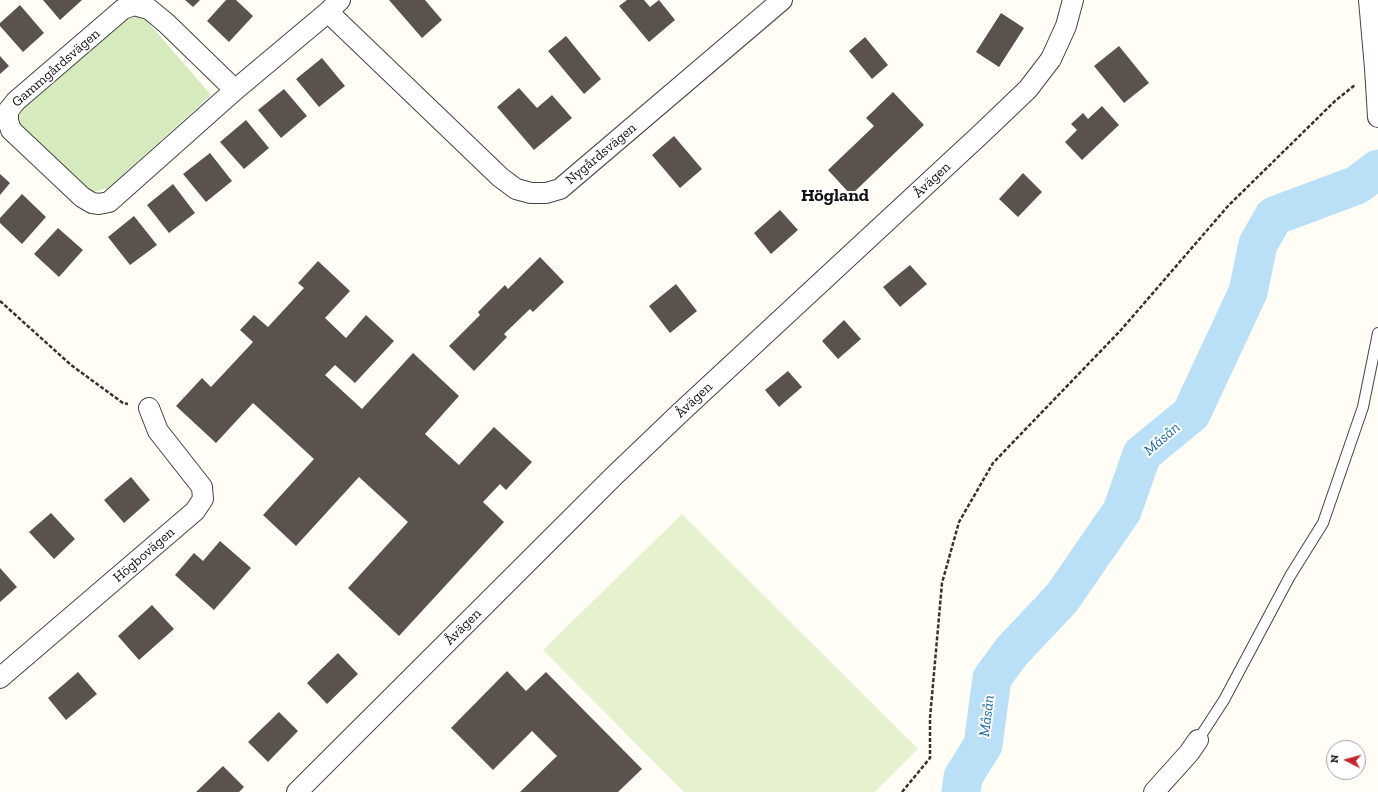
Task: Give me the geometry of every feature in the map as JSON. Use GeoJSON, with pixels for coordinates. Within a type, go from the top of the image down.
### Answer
{"type":"FeatureCollection","features":[{"type":"Feature","properties":{"kind":"street","name":"Nygårdsvägen"},"geometry":{"type":"LineString","coordinates":[[334,6],[500,177],[516,189],[531,193],[546,194],[560,189],[782,0]]}},
{"type":"Feature","properties":{"kind":"street","name":"Åvägen"},"geometry":{"type":"LineString","coordinates":[[298,792],[626,465],[1028,89],[1051,59],[1066,26],[1073,0]]}},
{"type":"Feature","properties":{"kind":"street"},"geometry":{"type":"LineString","coordinates":[[1369,0],[1378,117]]}},
{"type":"Feature","properties":{"kind":"street","name":"Gammgårdsvägen"},"geometry":{"type":"LineString","coordinates":[[235,90],[166,23],[148,9],[134,5],[123,9],[16,101],[8,111],[8,121],[11,130],[82,197],[92,203],[99,204],[109,202],[235,90],[334,6]]}},
{"type":"Feature","properties":{"kind":"street","name":"Högbovägen"},"geometry":{"type":"LineString","coordinates":[[0,678],[195,511],[203,499],[202,487],[158,431],[149,408]]}},
{"type":"Feature","properties":{"kind":"street"},"geometry":{"type":"LineString","coordinates":[[1154,792],[1189,754],[1198,740]]}},
{"type":"Feature","properties":{"kind":"lane"},"geometry":{"type":"LineString","coordinates":[[1198,740],[1224,700],[1290,576],[1323,522],[1363,407],[1378,334]]}},
{"type":"Feature","properties":{"kind":"path"},"geometry":{"type":"LineString","coordinates":[[902,792],[930,758],[930,718],[942,583],[959,522],[993,463],[1121,330],[1228,206],[1335,101],[1375,68]]}},
{"type":"Feature","properties":{"kind":"path"},"geometry":{"type":"LineString","coordinates":[[0,301],[71,365],[122,403],[149,408]]}},
{"type":"Feature","properties":{"kind":"green space"},"geometry":{"type":"Polygon","coordinates":[[[137,17],[147,21],[211,95],[108,188],[94,192],[84,186],[17,130],[18,117],[30,100],[123,19],[137,17]]]}},
{"type":"Feature","properties":{"kind":"green space"},"geometry":{"type":"Polygon","coordinates":[[[682,514],[918,749],[875,792],[684,792],[543,650],[682,514]]]}},
{"type":"Feature","properties":{"kind":"building"},"geometry":{"type":"Polygon","coordinates":[[[43,0],[82,0],[60,20],[43,0]]]}},
{"type":"Feature","properties":{"kind":"building"},"geometry":{"type":"Polygon","coordinates":[[[185,0],[200,0],[193,7],[185,0]]]}},
{"type":"Feature","properties":{"kind":"building"},"geometry":{"type":"Polygon","coordinates":[[[226,0],[236,0],[253,16],[229,42],[207,21],[226,0]]]}},
{"type":"Feature","properties":{"kind":"building"},"geometry":{"type":"Polygon","coordinates":[[[389,0],[425,0],[442,20],[422,38],[389,0]]]}},
{"type":"Feature","properties":{"kind":"building"},"geometry":{"type":"Polygon","coordinates":[[[627,0],[644,0],[650,7],[659,0],[675,20],[649,42],[619,6],[627,0]]]}},
{"type":"Feature","properties":{"kind":"building"},"geometry":{"type":"Polygon","coordinates":[[[20,5],[44,33],[23,52],[0,26],[0,23],[20,5]]]}},
{"type":"Feature","properties":{"kind":"building"},"geometry":{"type":"Polygon","coordinates":[[[1001,13],[1024,28],[999,67],[976,52],[1001,13]]]}},
{"type":"Feature","properties":{"kind":"building"},"geometry":{"type":"Polygon","coordinates":[[[566,36],[601,79],[584,94],[548,51],[566,36]]]}},
{"type":"Feature","properties":{"kind":"building"},"geometry":{"type":"Polygon","coordinates":[[[865,37],[888,65],[872,79],[849,51],[865,37]]]}},
{"type":"Feature","properties":{"kind":"building"},"geometry":{"type":"Polygon","coordinates":[[[1119,46],[1149,83],[1124,103],[1094,66],[1119,46]]]}},
{"type":"Feature","properties":{"kind":"building"},"geometry":{"type":"Polygon","coordinates":[[[0,56],[9,66],[0,74],[0,56]]]}},
{"type":"Feature","properties":{"kind":"building"},"geometry":{"type":"Polygon","coordinates":[[[322,58],[345,86],[319,107],[296,79],[322,58]]]}},
{"type":"Feature","properties":{"kind":"building"},"geometry":{"type":"Polygon","coordinates":[[[519,88],[537,108],[552,95],[572,118],[534,150],[497,107],[519,88]]]}},
{"type":"Feature","properties":{"kind":"building"},"geometry":{"type":"Polygon","coordinates":[[[284,89],[307,116],[281,138],[258,110],[284,89]]]}},
{"type":"Feature","properties":{"kind":"building"},"geometry":{"type":"Polygon","coordinates":[[[893,92],[924,125],[851,195],[828,170],[874,126],[866,118],[893,92]]]}},
{"type":"Feature","properties":{"kind":"building"},"geometry":{"type":"Polygon","coordinates":[[[1102,106],[1119,125],[1082,160],[1065,142],[1077,130],[1071,124],[1083,113],[1088,119],[1102,106]]]}},
{"type":"Feature","properties":{"kind":"building"},"geometry":{"type":"Polygon","coordinates":[[[246,120],[269,148],[244,169],[220,142],[246,120]]]}},
{"type":"Feature","properties":{"kind":"building"},"geometry":{"type":"Polygon","coordinates":[[[674,136],[702,169],[680,188],[652,155],[674,136]]]}},
{"type":"Feature","properties":{"kind":"building"},"geometry":{"type":"Polygon","coordinates":[[[210,153],[232,181],[206,202],[183,174],[210,153]]]}},
{"type":"Feature","properties":{"kind":"building"},"geometry":{"type":"Polygon","coordinates":[[[1023,173],[1042,192],[1018,217],[999,199],[1023,173]]]}},
{"type":"Feature","properties":{"kind":"building"},"geometry":{"type":"Polygon","coordinates":[[[0,174],[10,183],[0,195],[0,174]]]}},
{"type":"Feature","properties":{"kind":"building"},"geometry":{"type":"Polygon","coordinates":[[[173,184],[195,213],[169,233],[147,205],[173,184]]]}},
{"type":"Feature","properties":{"kind":"building"},"geometry":{"type":"Polygon","coordinates":[[[22,194],[46,217],[22,244],[0,223],[0,218],[22,194]]]}},
{"type":"Feature","properties":{"kind":"building"},"geometry":{"type":"Polygon","coordinates":[[[780,210],[798,230],[771,254],[754,233],[780,210]]]}},
{"type":"Feature","properties":{"kind":"building"},"geometry":{"type":"Polygon","coordinates":[[[134,216],[157,245],[130,265],[108,237],[134,216]]]}},
{"type":"Feature","properties":{"kind":"building"},"geometry":{"type":"Polygon","coordinates":[[[58,228],[83,250],[59,277],[34,254],[58,228]]]}},
{"type":"Feature","properties":{"kind":"building"},"geometry":{"type":"Polygon","coordinates":[[[540,257],[564,282],[533,312],[530,309],[504,334],[507,337],[474,371],[449,346],[480,315],[478,312],[505,285],[508,289],[540,257]]]}},
{"type":"Feature","properties":{"kind":"building"},"geometry":{"type":"Polygon","coordinates":[[[318,261],[350,291],[325,318],[346,338],[366,315],[394,341],[355,383],[335,365],[325,375],[362,409],[413,353],[459,396],[425,434],[459,465],[494,427],[532,462],[506,490],[500,484],[483,502],[504,522],[399,636],[348,588],[408,522],[359,477],[296,546],[263,515],[314,459],[253,403],[216,443],[176,406],[202,378],[211,387],[253,342],[240,330],[254,315],[268,327],[304,288],[298,283],[318,261]]]}},
{"type":"Feature","properties":{"kind":"building"},"geometry":{"type":"Polygon","coordinates":[[[910,265],[927,284],[900,307],[883,287],[910,265]]]}},
{"type":"Feature","properties":{"kind":"building"},"geometry":{"type":"Polygon","coordinates":[[[676,284],[697,311],[670,333],[649,306],[676,284]]]}},
{"type":"Feature","properties":{"kind":"building"},"geometry":{"type":"Polygon","coordinates":[[[844,320],[861,339],[838,359],[822,341],[844,320]]]}},
{"type":"Feature","properties":{"kind":"building"},"geometry":{"type":"Polygon","coordinates":[[[788,371],[802,387],[779,407],[765,390],[788,371]]]}},
{"type":"Feature","properties":{"kind":"building"},"geometry":{"type":"Polygon","coordinates":[[[131,477],[150,500],[124,523],[104,500],[131,477]]]}},
{"type":"Feature","properties":{"kind":"building"},"geometry":{"type":"Polygon","coordinates":[[[51,513],[75,539],[54,559],[29,532],[51,513]]]}},
{"type":"Feature","properties":{"kind":"building"},"geometry":{"type":"Polygon","coordinates":[[[220,541],[251,568],[214,610],[175,575],[194,553],[203,561],[220,541]]]}},
{"type":"Feature","properties":{"kind":"building"},"geometry":{"type":"Polygon","coordinates":[[[0,568],[17,587],[0,602],[0,568]]]}},
{"type":"Feature","properties":{"kind":"building"},"geometry":{"type":"Polygon","coordinates":[[[152,605],[174,629],[139,660],[118,636],[152,605]]]}},
{"type":"Feature","properties":{"kind":"building"},"geometry":{"type":"Polygon","coordinates":[[[338,653],[358,674],[327,704],[307,683],[338,653]]]}},
{"type":"Feature","properties":{"kind":"building"},"geometry":{"type":"Polygon","coordinates":[[[507,671],[526,691],[546,672],[642,769],[618,792],[520,792],[557,756],[532,731],[493,770],[451,728],[507,671]]]}},
{"type":"Feature","properties":{"kind":"building"},"geometry":{"type":"Polygon","coordinates":[[[78,672],[97,694],[66,720],[48,698],[78,672]]]}},
{"type":"Feature","properties":{"kind":"building"},"geometry":{"type":"Polygon","coordinates":[[[279,712],[298,731],[268,762],[248,742],[279,712]]]}},
{"type":"Feature","properties":{"kind":"building"},"geometry":{"type":"Polygon","coordinates":[[[223,766],[244,787],[239,792],[196,792],[223,766]]]}},
{"type":"Feature","properties":{"kind":"waterway","name":"Måsån"},"geometry":{"type":"LineString","coordinates":[[961,792],[963,777],[983,745],[992,678],[1012,651],[1062,598],[1122,511],[1142,454],[1191,414],[1248,292],[1258,244],[1274,216],[1357,185],[1378,169]]}},
{"type":"Feature","properties":{"kind":"district","name":"Högland"},"geometry":{"type":"Point","coordinates":[835,196]}}]}
